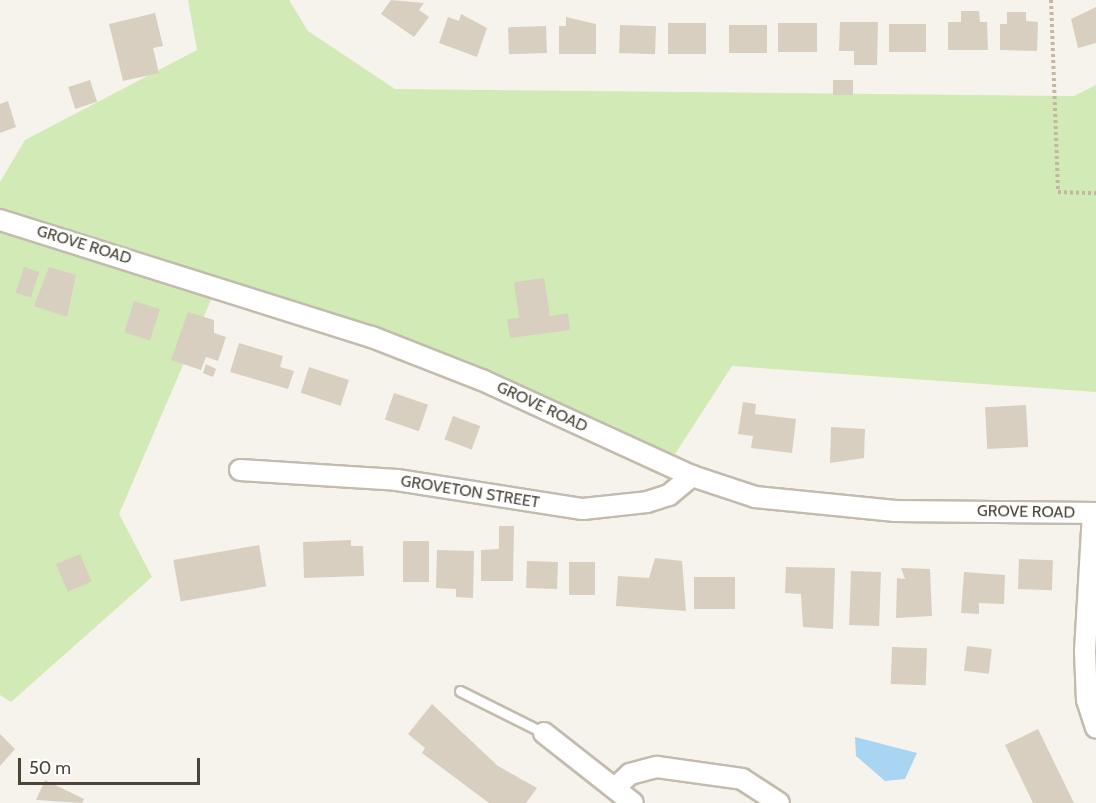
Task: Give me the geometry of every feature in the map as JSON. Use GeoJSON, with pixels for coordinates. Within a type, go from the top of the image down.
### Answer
{"type":"FeatureCollection","features":[{"type":"Feature","properties":{"kind":"street","name":"GROVE ROAD"},"geometry":{"type":"LineString","coordinates":[[0,220],[372,337],[482,380],[692,476],[755,497],[822,507],[1094,513]]}},
{"type":"Feature","properties":{"kind":"street","name":"GROVETON STREET"},"geometry":{"type":"LineString","coordinates":[[240,470],[397,480],[583,509],[647,502],[669,495],[692,476]]}},
{"type":"Feature","properties":{"kind":"street"},"geometry":{"type":"LineString","coordinates":[[1094,513],[1085,651],[1087,700],[1096,728]]}},
{"type":"Feature","properties":{"kind":"street"},"geometry":{"type":"LineString","coordinates":[[544,733],[616,787],[633,803]]}},
{"type":"Feature","properties":{"kind":"street"},"geometry":{"type":"LineString","coordinates":[[616,787],[630,774],[657,767],[742,779],[778,803]]}},
{"type":"Feature","properties":{"kind":"lane"},"geometry":{"type":"LineString","coordinates":[[460,691],[544,733]]}},
{"type":"Feature","properties":{"kind":"path"},"geometry":{"type":"LineString","coordinates":[[1051,0],[1058,192],[1096,193]]}},
{"type":"Feature","properties":{"kind":"green space"},"geometry":{"type":"Polygon","coordinates":[[[188,0],[289,0],[308,31],[395,89],[1074,96],[1096,85],[1096,392],[732,366],[675,454],[217,286],[119,514],[152,577],[11,702],[0,695],[0,182],[25,140],[197,50],[188,0]]]}},
{"type":"Feature","properties":{"kind":"water"},"geometry":{"type":"Polygon","coordinates":[[[855,737],[917,753],[905,779],[885,781],[856,756],[855,737]]]}},
{"type":"Feature","properties":{"kind":"building"},"geometry":{"type":"Polygon","coordinates":[[[391,0],[424,3],[419,10],[429,17],[414,37],[381,14],[391,0]]]}},
{"type":"Feature","properties":{"kind":"building"},"geometry":{"type":"Polygon","coordinates":[[[1096,7],[1096,43],[1078,48],[1071,19],[1096,7]]]}},
{"type":"Feature","properties":{"kind":"building"},"geometry":{"type":"Polygon","coordinates":[[[961,11],[979,11],[980,22],[987,22],[988,50],[948,50],[948,22],[961,22],[961,11]]]}},
{"type":"Feature","properties":{"kind":"building"},"geometry":{"type":"Polygon","coordinates":[[[1007,12],[1026,12],[1026,21],[1038,22],[1037,51],[1000,50],[1000,24],[1007,24],[1007,12]]]}},
{"type":"Feature","properties":{"kind":"building"},"geometry":{"type":"Polygon","coordinates":[[[155,13],[163,46],[153,48],[159,73],[123,81],[109,24],[155,13]]]}},
{"type":"Feature","properties":{"kind":"building"},"geometry":{"type":"Polygon","coordinates":[[[461,14],[487,28],[477,57],[439,43],[448,17],[459,21],[461,14]]]}},
{"type":"Feature","properties":{"kind":"building"},"geometry":{"type":"Polygon","coordinates":[[[566,17],[596,24],[596,54],[559,54],[559,26],[566,26],[566,17]]]}},
{"type":"Feature","properties":{"kind":"building"},"geometry":{"type":"Polygon","coordinates":[[[840,22],[878,22],[877,65],[854,65],[854,51],[839,51],[840,22]]]}},
{"type":"Feature","properties":{"kind":"building"},"geometry":{"type":"Polygon","coordinates":[[[668,23],[706,23],[706,54],[668,54],[668,23]]]}},
{"type":"Feature","properties":{"kind":"building"},"geometry":{"type":"Polygon","coordinates":[[[778,23],[817,23],[817,52],[778,52],[778,23]]]}},
{"type":"Feature","properties":{"kind":"building"},"geometry":{"type":"Polygon","coordinates":[[[889,24],[926,24],[926,52],[889,52],[889,24]]]}},
{"type":"Feature","properties":{"kind":"building"},"geometry":{"type":"Polygon","coordinates":[[[620,25],[656,26],[655,54],[619,53],[620,25]]]}},
{"type":"Feature","properties":{"kind":"building"},"geometry":{"type":"Polygon","coordinates":[[[729,25],[767,25],[767,53],[729,53],[729,25]]]}},
{"type":"Feature","properties":{"kind":"building"},"geometry":{"type":"Polygon","coordinates":[[[546,26],[547,53],[509,54],[508,27],[546,26]]]}},
{"type":"Feature","properties":{"kind":"building"},"geometry":{"type":"Polygon","coordinates":[[[90,80],[97,102],[75,109],[68,87],[90,80]]]}},
{"type":"Feature","properties":{"kind":"building"},"geometry":{"type":"Polygon","coordinates":[[[833,80],[853,80],[853,95],[833,95],[833,80]]]}},
{"type":"Feature","properties":{"kind":"building"},"geometry":{"type":"Polygon","coordinates":[[[8,101],[16,127],[0,133],[0,104],[8,101]]]}},
{"type":"Feature","properties":{"kind":"building"},"geometry":{"type":"Polygon","coordinates":[[[24,267],[39,272],[31,298],[16,293],[24,267]]]}},
{"type":"Feature","properties":{"kind":"building"},"geometry":{"type":"Polygon","coordinates":[[[49,267],[76,275],[67,317],[34,306],[49,267]]]}},
{"type":"Feature","properties":{"kind":"building"},"geometry":{"type":"Polygon","coordinates":[[[544,278],[550,316],[568,313],[570,330],[510,338],[507,319],[519,318],[514,282],[544,278]]]}},
{"type":"Feature","properties":{"kind":"building"},"geometry":{"type":"Polygon","coordinates":[[[134,301],[160,309],[150,340],[124,333],[134,301]]]}},
{"type":"Feature","properties":{"kind":"building"},"geometry":{"type":"Polygon","coordinates":[[[188,312],[214,320],[214,333],[226,337],[218,361],[206,357],[201,370],[171,360],[188,312]]]}},
{"type":"Feature","properties":{"kind":"building"},"geometry":{"type":"Polygon","coordinates":[[[239,343],[283,356],[280,367],[294,371],[288,389],[230,372],[239,343]]]}},
{"type":"Feature","properties":{"kind":"building"},"geometry":{"type":"Polygon","coordinates":[[[206,364],[216,369],[213,377],[203,373],[206,364]]]}},
{"type":"Feature","properties":{"kind":"building"},"geometry":{"type":"Polygon","coordinates":[[[309,367],[349,380],[341,406],[301,393],[309,367]]]}},
{"type":"Feature","properties":{"kind":"building"},"geometry":{"type":"Polygon","coordinates":[[[394,393],[428,405],[419,431],[385,419],[394,393]]]}},
{"type":"Feature","properties":{"kind":"building"},"geometry":{"type":"Polygon","coordinates":[[[743,402],[756,404],[755,414],[796,419],[792,453],[751,448],[753,436],[738,434],[743,402]]]}},
{"type":"Feature","properties":{"kind":"building"},"geometry":{"type":"Polygon","coordinates":[[[1026,405],[1028,447],[987,449],[985,407],[1026,405]]]}},
{"type":"Feature","properties":{"kind":"building"},"geometry":{"type":"Polygon","coordinates":[[[453,416],[480,426],[472,449],[444,439],[453,416]]]}},
{"type":"Feature","properties":{"kind":"building"},"geometry":{"type":"Polygon","coordinates":[[[831,427],[865,429],[864,458],[830,463],[831,427]]]}},
{"type":"Feature","properties":{"kind":"building"},"geometry":{"type":"Polygon","coordinates":[[[499,526],[514,526],[513,581],[481,581],[481,550],[499,549],[499,526]]]}},
{"type":"Feature","properties":{"kind":"building"},"geometry":{"type":"Polygon","coordinates":[[[351,540],[351,546],[363,546],[364,576],[304,578],[303,542],[351,540]]]}},
{"type":"Feature","properties":{"kind":"building"},"geometry":{"type":"Polygon","coordinates":[[[403,541],[429,541],[429,582],[403,582],[403,541]]]}},
{"type":"Feature","properties":{"kind":"building"},"geometry":{"type":"Polygon","coordinates":[[[259,545],[266,586],[181,601],[173,560],[259,545]]]}},
{"type":"Feature","properties":{"kind":"building"},"geometry":{"type":"Polygon","coordinates":[[[437,550],[474,551],[473,598],[456,597],[456,589],[436,588],[437,550]]]}},
{"type":"Feature","properties":{"kind":"building"},"geometry":{"type":"Polygon","coordinates":[[[80,554],[92,582],[68,592],[56,564],[80,554]]]}},
{"type":"Feature","properties":{"kind":"building"},"geometry":{"type":"Polygon","coordinates":[[[655,558],[682,561],[686,611],[616,606],[618,576],[649,578],[655,558]]]}},
{"type":"Feature","properties":{"kind":"building"},"geometry":{"type":"Polygon","coordinates":[[[1019,559],[1053,560],[1052,590],[1018,589],[1019,559]]]}},
{"type":"Feature","properties":{"kind":"building"},"geometry":{"type":"Polygon","coordinates":[[[527,561],[558,562],[557,589],[526,588],[527,561]]]}},
{"type":"Feature","properties":{"kind":"building"},"geometry":{"type":"Polygon","coordinates":[[[569,562],[595,562],[595,595],[569,595],[569,562]]]}},
{"type":"Feature","properties":{"kind":"building"},"geometry":{"type":"Polygon","coordinates":[[[786,567],[835,568],[833,629],[803,627],[801,594],[785,593],[786,567]]]}},
{"type":"Feature","properties":{"kind":"building"},"geometry":{"type":"Polygon","coordinates":[[[901,568],[930,569],[932,616],[896,618],[897,578],[905,579],[901,568]]]}},
{"type":"Feature","properties":{"kind":"building"},"geometry":{"type":"Polygon","coordinates":[[[851,571],[881,572],[879,626],[849,625],[851,571]]]}},
{"type":"Feature","properties":{"kind":"building"},"geometry":{"type":"Polygon","coordinates":[[[964,572],[1005,575],[1004,604],[979,603],[979,614],[961,613],[964,572]]]}},
{"type":"Feature","properties":{"kind":"building"},"geometry":{"type":"Polygon","coordinates":[[[694,577],[735,577],[735,609],[694,609],[694,577]]]}},
{"type":"Feature","properties":{"kind":"building"},"geometry":{"type":"Polygon","coordinates":[[[967,646],[992,649],[989,674],[964,671],[967,646]]]}},
{"type":"Feature","properties":{"kind":"building"},"geometry":{"type":"Polygon","coordinates":[[[892,647],[927,648],[926,685],[891,684],[892,647]]]}},
{"type":"Feature","properties":{"kind":"building"},"geometry":{"type":"Polygon","coordinates":[[[432,704],[498,766],[537,788],[526,803],[489,803],[422,753],[425,748],[408,734],[432,704]]]}},
{"type":"Feature","properties":{"kind":"building"},"geometry":{"type":"Polygon","coordinates":[[[1038,729],[1074,803],[1033,803],[1005,745],[1038,729]]]}},
{"type":"Feature","properties":{"kind":"building"},"geometry":{"type":"Polygon","coordinates":[[[0,734],[15,749],[0,766],[0,734]]]}},
{"type":"Feature","properties":{"kind":"building"},"geometry":{"type":"Polygon","coordinates":[[[45,780],[84,799],[82,803],[36,800],[45,780]]]}}]}
